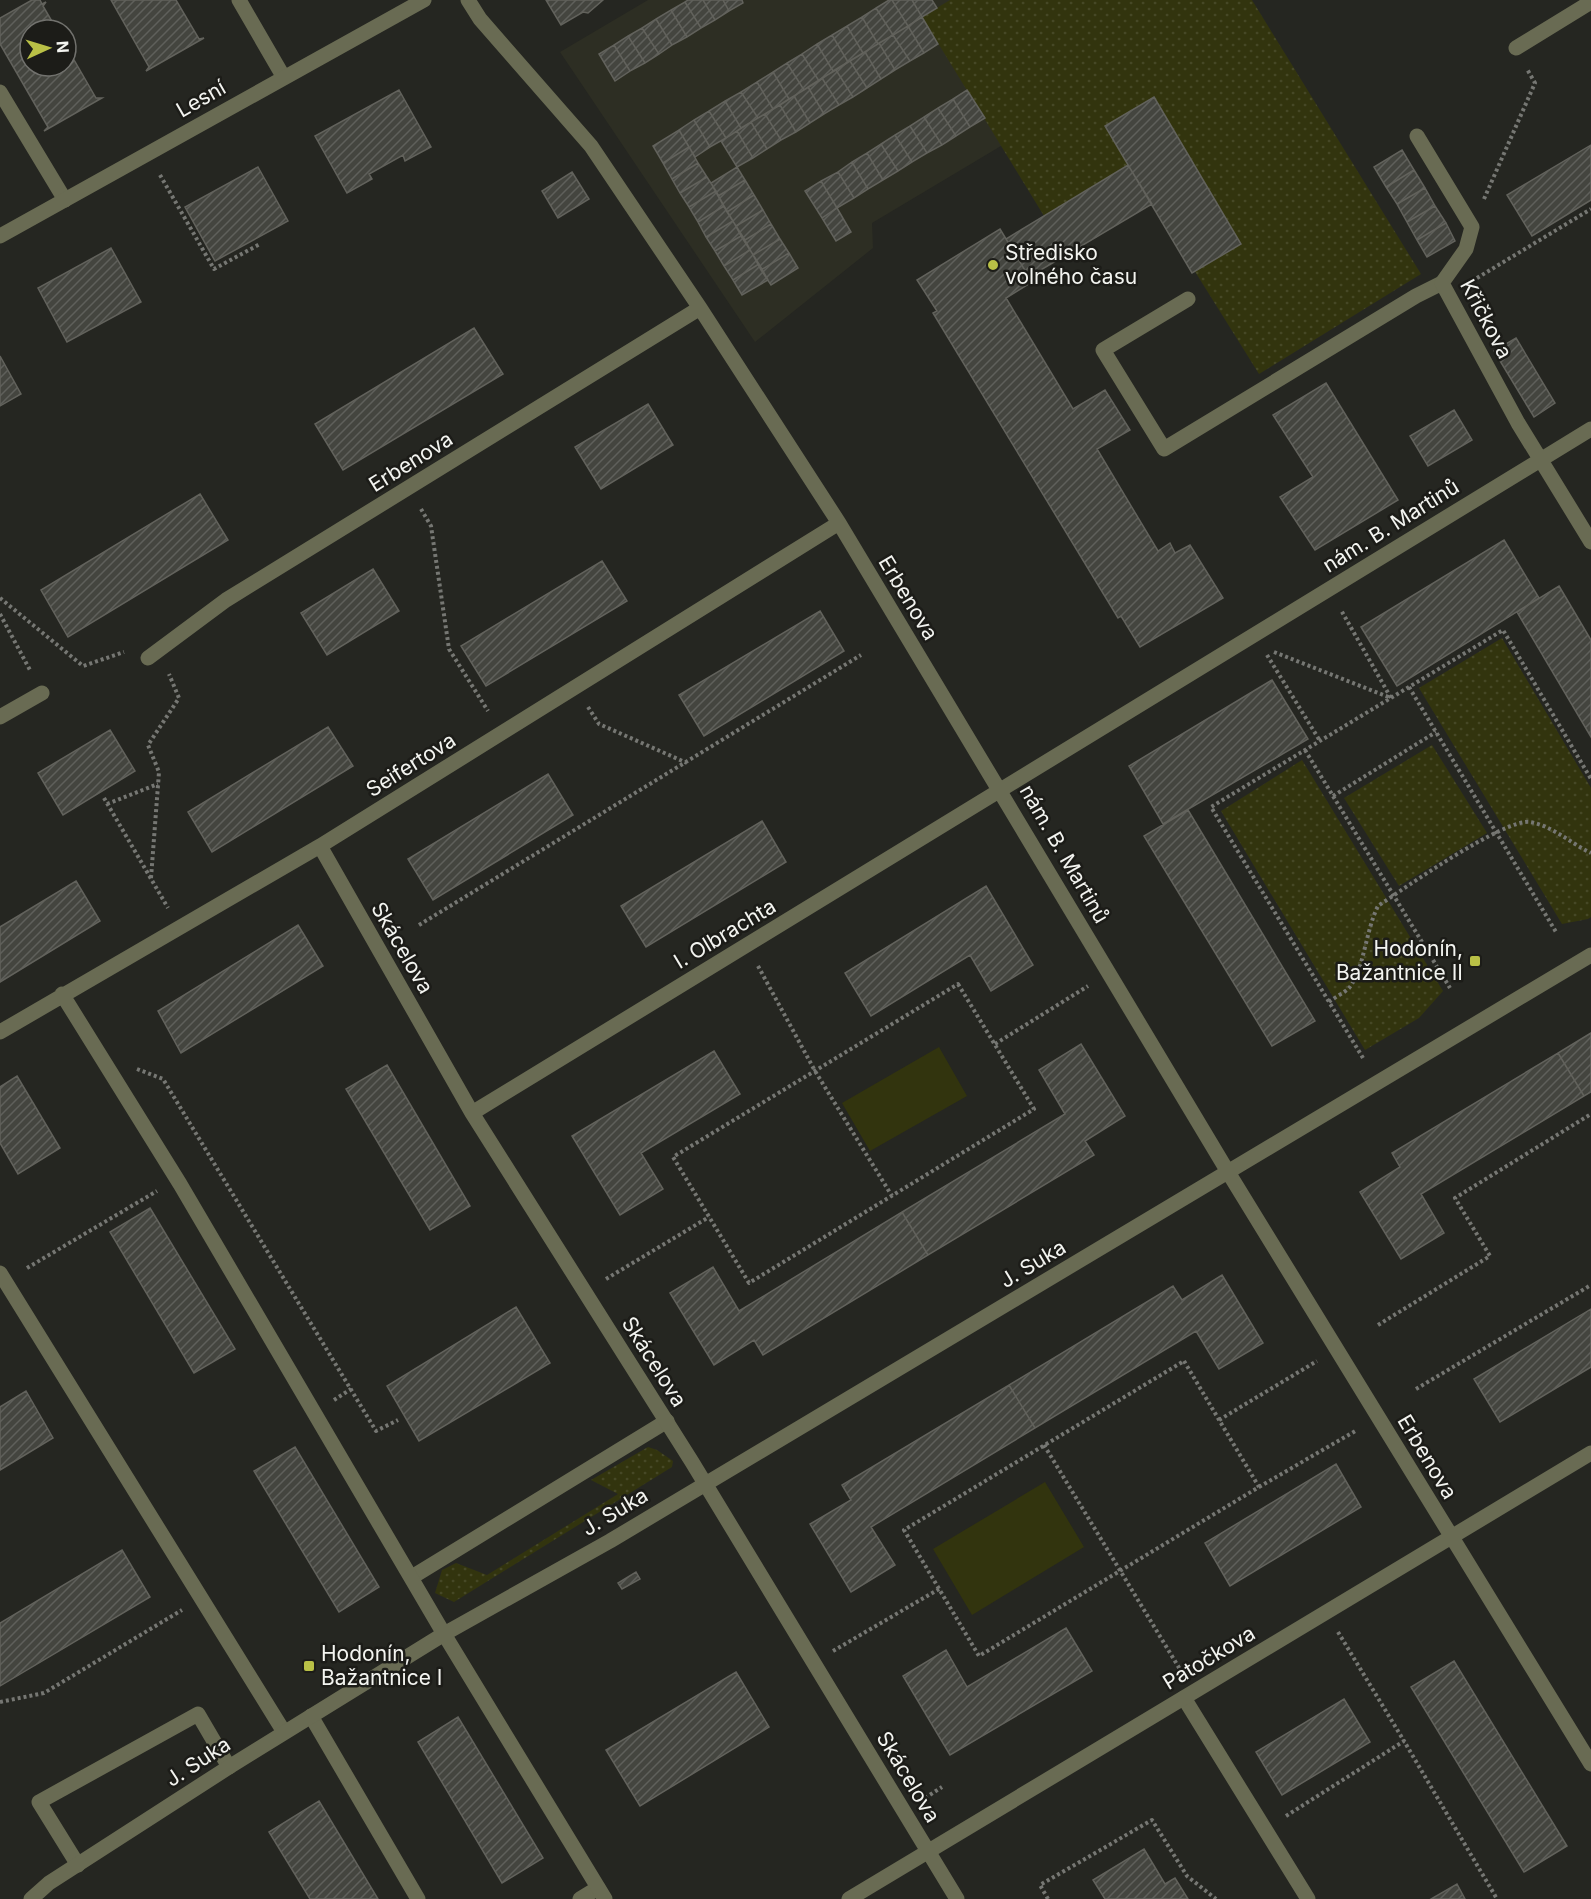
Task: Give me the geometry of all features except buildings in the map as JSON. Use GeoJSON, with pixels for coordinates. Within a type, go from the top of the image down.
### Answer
{"type":"FeatureCollection","features":[{"type":"Feature","properties":{"kind":"street"},"geometry":{"type":"LineString","coordinates":[[239,0],[283,76]]}},
{"type":"Feature","properties":{"kind":"street","name":"Lesní"},"geometry":{"type":"LineString","coordinates":[[0,236],[283,76],[424,0]]}},
{"type":"Feature","properties":{"kind":"street","name":"Erbenova"},"geometry":{"type":"LineString","coordinates":[[468,0],[480,19],[591,146],[700,308],[839,523],[999,791]]}},
{"type":"Feature","properties":{"kind":"street"},"geometry":{"type":"LineString","coordinates":[[1516,48],[1591,2]]}},
{"type":"Feature","properties":{"kind":"street"},"geometry":{"type":"LineString","coordinates":[[0,92],[65,200]]}},
{"type":"Feature","properties":{"kind":"street"},"geometry":{"type":"LineString","coordinates":[[1417,136],[1472,227]]}},
{"type":"Feature","properties":{"kind":"street","name":"Křičkova"},"geometry":{"type":"LineString","coordinates":[[1472,227],[1466,249],[1445,289],[1518,423],[1541,459]]}},
{"type":"Feature","properties":{"kind":"street"},"geometry":{"type":"LineString","coordinates":[[1188,299],[1103,350],[1164,449],[1416,296],[1445,289]]}},
{"type":"Feature","properties":{"kind":"street","name":"Erbenova"},"geometry":{"type":"LineString","coordinates":[[154,654],[226,600],[700,308]]}},
{"type":"Feature","properties":{"kind":"street"},"geometry":{"type":"LineString","coordinates":[[1591,429],[1541,459],[1591,542]]}},
{"type":"Feature","properties":{"kind":"street","name":"nám. B. Martinů"},"geometry":{"type":"LineString","coordinates":[[1228,1172],[999,791],[1541,459]]}},
{"type":"Feature","properties":{"kind":"street","name":"Seifertova"},"geometry":{"type":"LineString","coordinates":[[0,1032],[320,846],[839,523]]}},
{"type":"Feature","properties":{"kind":"street"},"geometry":{"type":"LineString","coordinates":[[0,717],[42,693]]}},
{"type":"Feature","properties":{"kind":"street","name":"I. Olbrachta"},"geometry":{"type":"LineString","coordinates":[[472,1113],[999,791]]}},
{"type":"Feature","properties":{"kind":"street","name":"Skácelova"},"geometry":{"type":"LineString","coordinates":[[320,846],[472,1113],[705,1482],[957,1899]]}},
{"type":"Feature","properties":{"kind":"street"},"geometry":{"type":"LineString","coordinates":[[1228,1172],[1591,955]]}},
{"type":"Feature","properties":{"kind":"street"},"geometry":{"type":"LineString","coordinates":[[62,994],[186,1194],[444,1634],[601,1894],[580,1899]]}},
{"type":"Feature","properties":{"kind":"street","name":"Erbenova"},"geometry":{"type":"LineString","coordinates":[[1228,1172],[1591,1764]]}},
{"type":"Feature","properties":{"kind":"street","name":"J. Suka"},"geometry":{"type":"LineString","coordinates":[[31,1899],[49,1883],[229,1767],[444,1634],[610,1541],[705,1482],[1228,1172]]}},
{"type":"Feature","properties":{"kind":"street"},"geometry":{"type":"LineString","coordinates":[[2,1277],[284,1732]]}},
{"type":"Feature","properties":{"kind":"street"},"geometry":{"type":"LineString","coordinates":[[412,1577],[667,1421]]}},
{"type":"Feature","properties":{"kind":"street","name":"Patočkova"},"geometry":{"type":"LineString","coordinates":[[849,1899],[1591,1453]]}},
{"type":"Feature","properties":{"kind":"street"},"geometry":{"type":"LineString","coordinates":[[1189,1695],[1265,1829],[1308,1899]]}},
{"type":"Feature","properties":{"kind":"street"},"geometry":{"type":"LineString","coordinates":[[78,1865],[39,1802],[198,1714],[229,1767]]}},
{"type":"Feature","properties":{"kind":"street"},"geometry":{"type":"LineString","coordinates":[[310,1716],[418,1899]]}},
{"type":"Feature","properties":{"kind":"path"},"geometry":{"type":"LineString","coordinates":[[1472,227],[1535,83],[1516,48]]}},
{"type":"Feature","properties":{"kind":"path"},"geometry":{"type":"LineString","coordinates":[[148,153],[214,269],[260,244]]}},
{"type":"Feature","properties":{"kind":"path"},"geometry":{"type":"LineString","coordinates":[[1445,289],[1591,209]]}},
{"type":"Feature","properties":{"kind":"path"},"geometry":{"type":"LineString","coordinates":[[408,488],[431,526],[449,649],[502,733]]}},
{"type":"Feature","properties":{"kind":"path"},"geometry":{"type":"LineString","coordinates":[[0,598],[83,666],[152,644],[154,654],[178,698],[148,745],[159,772],[151,878]]}},
{"type":"Feature","properties":{"kind":"path"},"geometry":{"type":"LineString","coordinates":[[1336,603],[1391,698]]}},
{"type":"Feature","properties":{"kind":"path"},"geometry":{"type":"LineString","coordinates":[[0,614],[42,693]]}},
{"type":"Feature","properties":{"kind":"path"},"geometry":{"type":"LineString","coordinates":[[1363,1058],[1211,807],[1503,630],[1591,779]]}},
{"type":"Feature","properties":{"kind":"path"},"geometry":{"type":"LineString","coordinates":[[1320,741],[1262,647],[1391,698]]}},
{"type":"Feature","properties":{"kind":"path"},"geometry":{"type":"LineString","coordinates":[[419,925],[861,655]]}},
{"type":"Feature","properties":{"kind":"path"},"geometry":{"type":"LineString","coordinates":[[575,687],[599,724],[687,763]]}},
{"type":"Feature","properties":{"kind":"path"},"geometry":{"type":"LineString","coordinates":[[1409,687],[1556,933]]}},
{"type":"Feature","properties":{"kind":"path"},"geometry":{"type":"LineString","coordinates":[[1333,796],[1436,732]]}},
{"type":"Feature","properties":{"kind":"path"},"geometry":{"type":"LineString","coordinates":[[1305,750],[1450,988]]}},
{"type":"Feature","properties":{"kind":"path"},"geometry":{"type":"LineString","coordinates":[[107,804],[158,784]]}},
{"type":"Feature","properties":{"kind":"path"},"geometry":{"type":"LineString","coordinates":[[104,798],[179,927]]}},
{"type":"Feature","properties":{"kind":"path"},"geometry":{"type":"LineString","coordinates":[[1329,1002],[1349,987],[1358,968],[1370,922],[1378,906],[1496,832],[1527,822],[1549,828],[1591,853]]}},
{"type":"Feature","properties":{"kind":"path"},"geometry":{"type":"LineString","coordinates":[[746,946],[815,1071],[892,1196]]}},
{"type":"Feature","properties":{"kind":"path"},"geometry":{"type":"LineString","coordinates":[[995,1044],[1109,973]]}},
{"type":"Feature","properties":{"kind":"path"},"geometry":{"type":"LineString","coordinates":[[958,984],[995,1044],[1034,1109],[749,1283],[673,1157],[958,984]]}},
{"type":"Feature","properties":{"kind":"path"},"geometry":{"type":"LineString","coordinates":[[133,1067],[163,1079],[376,1431],[398,1420]]}},
{"type":"Feature","properties":{"kind":"path"},"geometry":{"type":"LineString","coordinates":[[1378,1325],[1490,1256],[1455,1198],[1591,1114]]}},
{"type":"Feature","properties":{"kind":"path"},"geometry":{"type":"LineString","coordinates":[[2,1277],[160,1189]]}},
{"type":"Feature","properties":{"kind":"path"},"geometry":{"type":"LineString","coordinates":[[584,1291],[710,1217]]}},
{"type":"Feature","properties":{"kind":"path"},"geometry":{"type":"LineString","coordinates":[[1416,1389],[1591,1285]]}},
{"type":"Feature","properties":{"kind":"path"},"geometry":{"type":"LineString","coordinates":[[1219,1420],[1320,1359]]}},
{"type":"Feature","properties":{"kind":"path"},"geometry":{"type":"LineString","coordinates":[[1259,1487],[1184,1361],[904,1530],[979,1656],[1361,1428]]}},
{"type":"Feature","properties":{"kind":"path"},"geometry":{"type":"LineString","coordinates":[[1044,1445],[1120,1572],[1189,1695]]}},
{"type":"Feature","properties":{"kind":"path"},"geometry":{"type":"LineString","coordinates":[[852,1640],[939,1589]]}},
{"type":"Feature","properties":{"kind":"path"},"geometry":{"type":"LineString","coordinates":[[0,1702],[44,1693],[201,1599]]}},
{"type":"Feature","properties":{"kind":"path"},"geometry":{"type":"LineString","coordinates":[[1326,1613],[1497,1899]]}},
{"type":"Feature","properties":{"kind":"path"},"geometry":{"type":"LineString","coordinates":[[1265,1829],[1404,1742]]}},
{"type":"Feature","properties":{"kind":"path"},"geometry":{"type":"LineString","coordinates":[[1048,1899],[1041,1885],[1152,1820],[1186,1876],[1216,1899]]}},
{"type":"Feature","properties":{"kind":"shaded area"},"geometry":{"type":"Polygon","coordinates":[[[648,0],[976,0],[1011,140],[872,223],[873,248],[755,342],[560,52],[648,0]]]}},
{"type":"Feature","properties":{"kind":"green space"},"geometry":{"type":"Polygon","coordinates":[[[950,0],[1252,0],[1421,274],[1259,374],[1129,166],[1044,216],[922,17],[950,0]]]}},
{"type":"Feature","properties":{"kind":"green space"},"geometry":{"type":"Polygon","coordinates":[[[1502,638],[1591,788],[1591,917],[1588,919],[1562,924],[1419,688],[1502,638]]]}},
{"type":"Feature","properties":{"kind":"green space"},"geometry":{"type":"Polygon","coordinates":[[[1432,745],[1487,833],[1399,886],[1344,798],[1432,745]]]}},
{"type":"Feature","properties":{"kind":"green space"},"geometry":{"type":"Polygon","coordinates":[[[1302,760],[1443,991],[1419,1018],[1365,1050],[1221,811],[1302,760]]]}},
{"type":"Feature","properties":{"kind":"green space"},"geometry":{"type":"Polygon","coordinates":[[[939,1047],[967,1096],[870,1151],[842,1103],[939,1047]]]}},
{"type":"Feature","properties":{"kind":"green space"},"geometry":{"type":"Polygon","coordinates":[[[648,1447],[673,1461],[672,1467],[454,1602],[435,1593],[442,1570],[456,1563],[487,1575],[618,1494],[591,1480],[648,1447]]]}},
{"type":"Feature","properties":{"kind":"green space"},"geometry":{"type":"Polygon","coordinates":[[[1045,1482],[1084,1547],[972,1615],[933,1549],[1045,1482]]]}},
{"type":"Feature","properties":{"kind":"place","name":"Středisko volného času"},"geometry":{"type":"Point","coordinates":[993,265]}},
{"type":"Feature","properties":{"kind":"place","name":"Hodonín, Bažantnice II"},"geometry":{"type":"Point","coordinates":[1475,961]}},
{"type":"Feature","properties":{"kind":"place","name":"Hodonín, Bažantnice I"},"geometry":{"type":"Point","coordinates":[309,1666]}}]}
